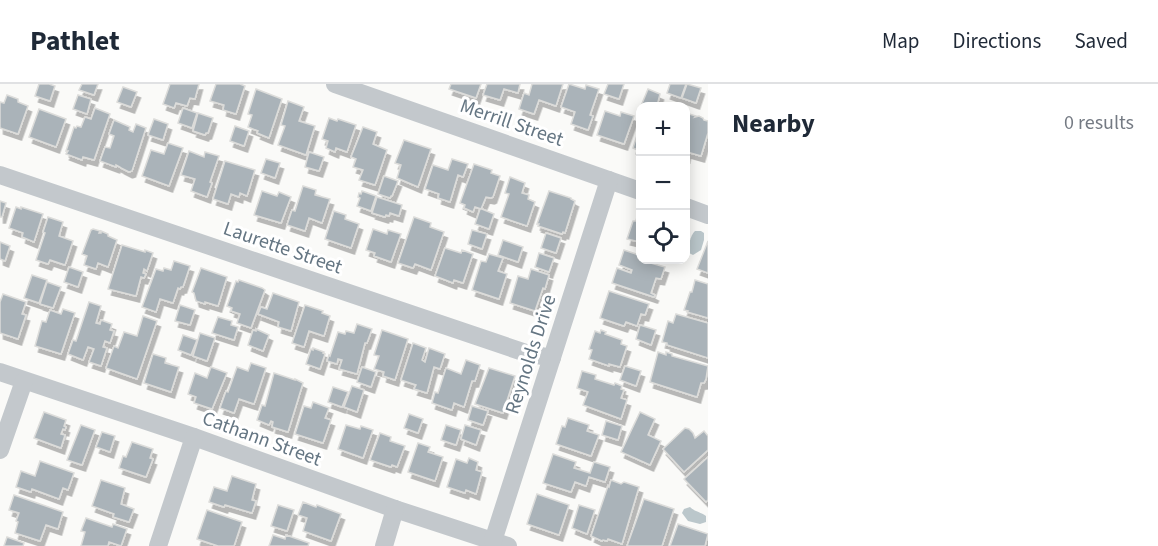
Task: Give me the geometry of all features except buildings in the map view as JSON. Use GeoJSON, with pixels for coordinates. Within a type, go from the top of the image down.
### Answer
{"type":"FeatureCollection","features":[{"type":"Feature","properties":{"kind":"street","name":"Merrill Street"},"geometry":{"type":"LineString","coordinates":[[335,84],[636,190]]}},
{"type":"Feature","properties":{"kind":"street","name":"Laurette Street"},"geometry":{"type":"LineString","coordinates":[[0,175],[526,353],[552,358]]}},
{"type":"Feature","properties":{"kind":"street","name":"Reynolds Drive"},"geometry":{"type":"LineString","coordinates":[[501,543],[552,358],[609,180]]}},
{"type":"Feature","properties":{"kind":"street"},"geometry":{"type":"LineString","coordinates":[[690,208],[708,215]]}},
{"type":"Feature","properties":{"kind":"street","name":"Cathann Street"},"geometry":{"type":"LineString","coordinates":[[0,372],[501,543]]}},
{"type":"Feature","properties":{"kind":"street"},"geometry":{"type":"LineString","coordinates":[[0,450],[24,381]]}},
{"type":"Feature","properties":{"kind":"street"},"geometry":{"type":"LineString","coordinates":[[158,546],[194,437]]}},
{"type":"Feature","properties":{"kind":"street"},"geometry":{"type":"LineString","coordinates":[[384,546],[396,509]]}},
{"type":"Feature","properties":{"kind":"shaded area"},"geometry":{"type":"Polygon","coordinates":[[[695,231],[704,233],[701,250],[693,255],[690,254],[691,238],[695,231]]]}},
{"type":"Feature","properties":{"kind":"shaded area"},"geometry":{"type":"Polygon","coordinates":[[[690,507],[706,516],[706,522],[700,524],[688,521],[682,513],[684,509],[690,507]]]}}]}
